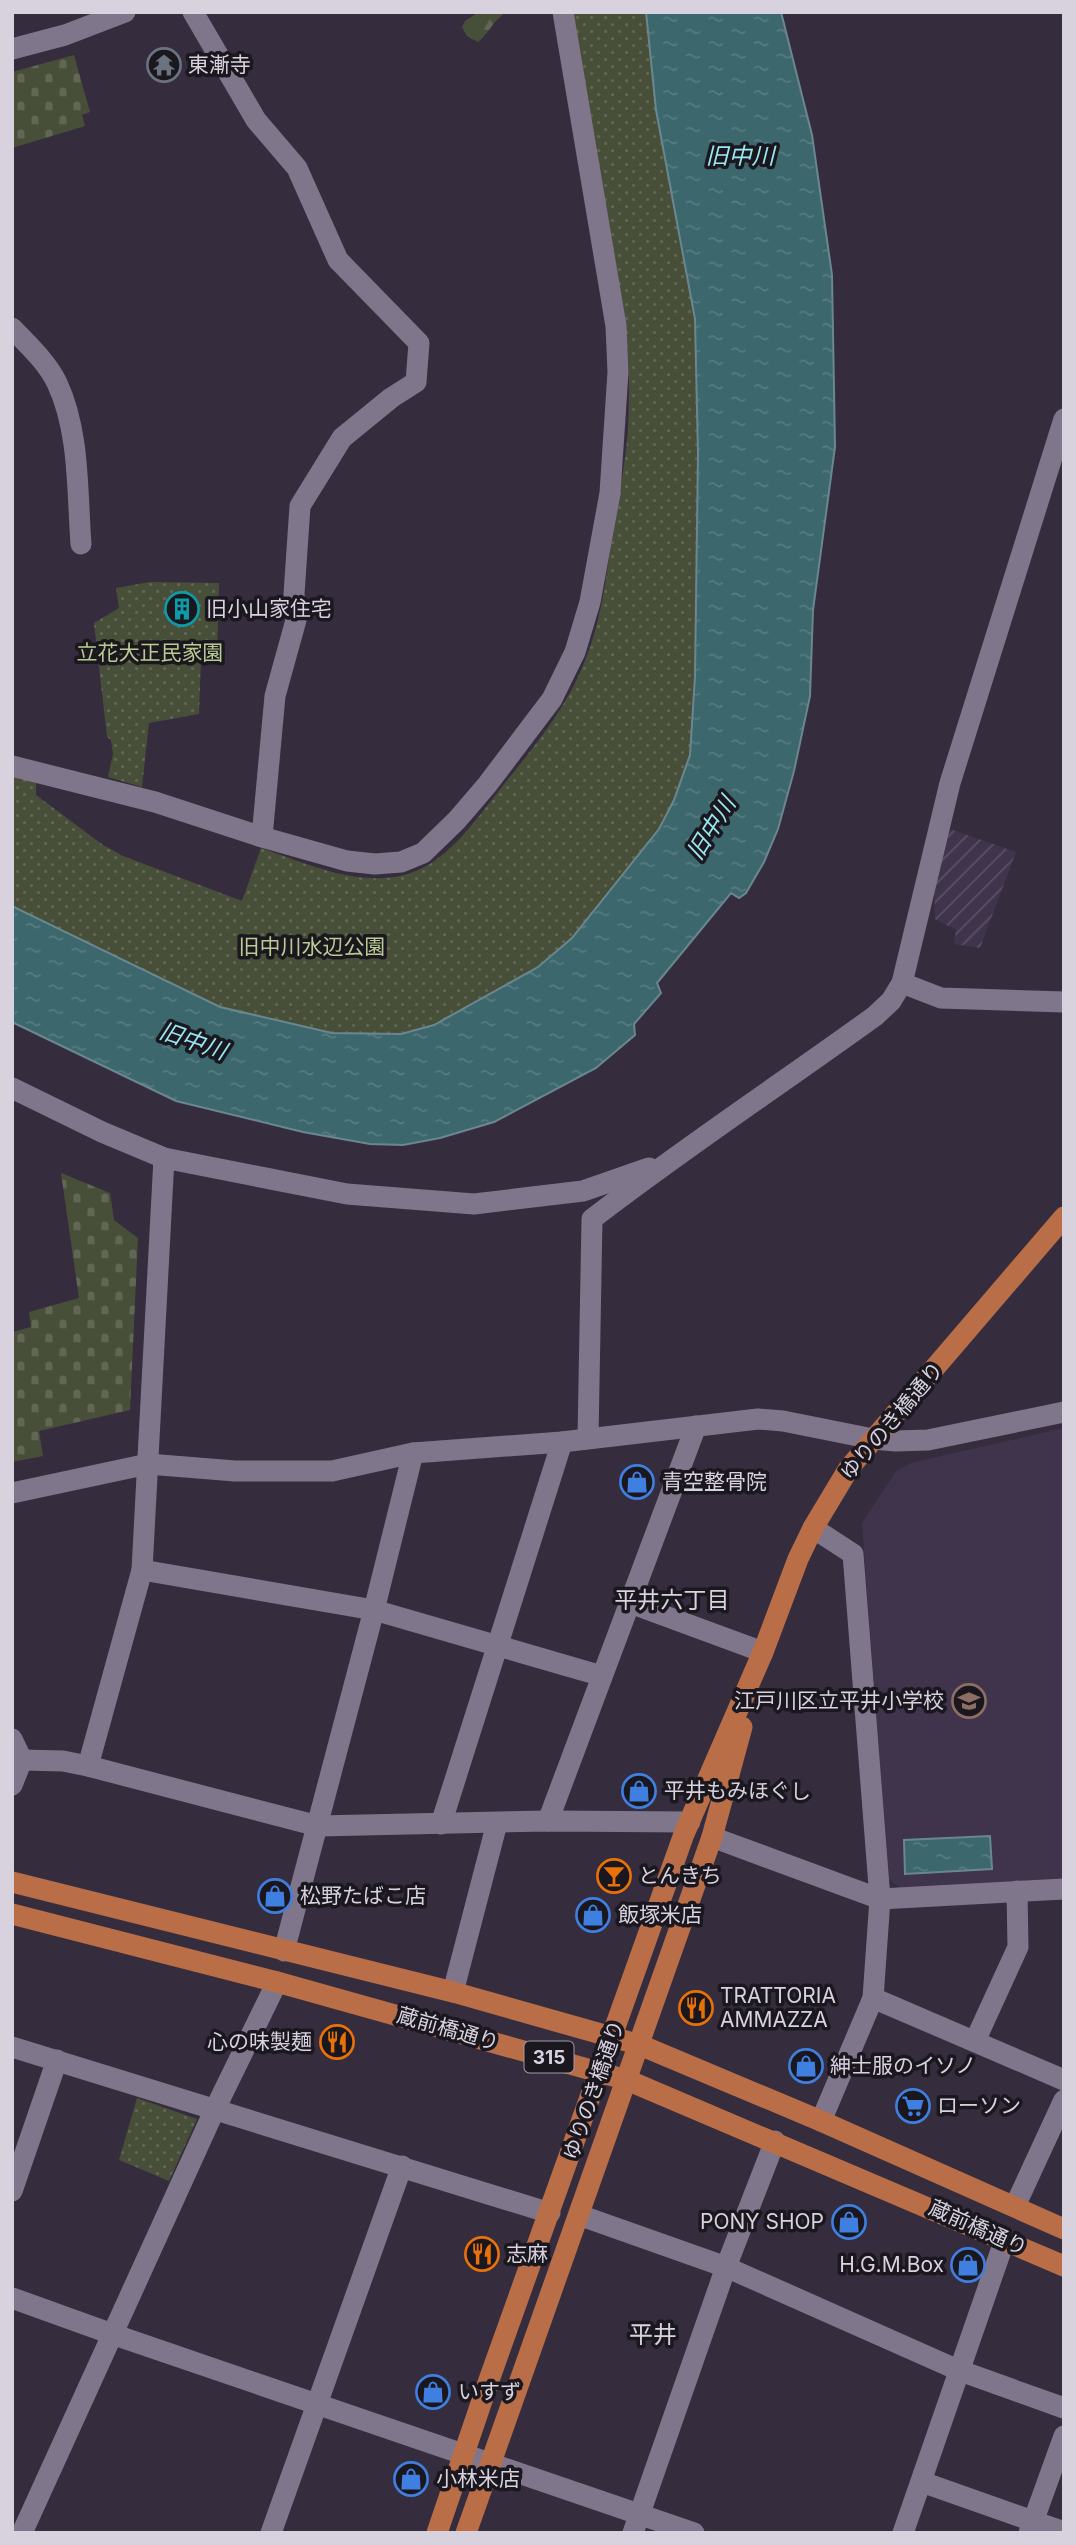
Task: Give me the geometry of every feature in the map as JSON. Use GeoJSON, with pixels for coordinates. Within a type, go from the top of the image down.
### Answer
{"type":"FeatureCollection","features":[{"type":"Feature","properties":{"kind":"main road","name":"ゆりのき橋通り"},"geometry":{"type":"LineString","coordinates":[[437,2533],[690,1822],[763,1652],[798,1559],[849,1468],[1064,1217]]}},
{"type":"Feature","properties":{"kind":"main road","name":"ゆりのき橋通り"},"geometry":{"type":"LineString","coordinates":[[466,2533],[712,1837],[763,1652]]}},
{"type":"Feature","properties":{"kind":"main road","name":"蔵前橋通り"},"geometry":{"type":"LineString","coordinates":[[14,1882],[453,1992],[639,2045],[821,2121],[1064,2229]]}},
{"type":"Feature","properties":{"kind":"main road","name":"蔵前橋通り"},"geometry":{"type":"LineString","coordinates":[[12,1914],[277,1982],[627,2080],[1064,2266]]}},
{"type":"Feature","properties":{"kind":"street"},"geometry":{"type":"LineString","coordinates":[[12,49],[65,34],[125,12]]}},
{"type":"Feature","properties":{"kind":"street"},"geometry":{"type":"LineString","coordinates":[[193,12],[256,120],[297,168],[338,260],[419,343],[416,382],[391,398],[342,438],[300,506],[294,594],[296,620],[275,696],[262,837]]}},
{"type":"Feature","properties":{"kind":"street"},"geometry":{"type":"LineString","coordinates":[[12,766],[155,802],[347,861],[375,864],[401,862],[423,853],[457,820],[552,699],[575,652],[590,601],[610,494],[618,372],[616,326],[563,12]]}},
{"type":"Feature","properties":{"kind":"street"},"geometry":{"type":"LineString","coordinates":[[12,328],[43,360],[57,383],[73,436],[81,544]]}},
{"type":"Feature","properties":{"kind":"street"},"geometry":{"type":"LineString","coordinates":[[588,1438],[592,1219],[667,1161],[701,1141],[876,1016],[891,1001],[902,983],[950,783],[1064,419]]}},
{"type":"Feature","properties":{"kind":"street"},"geometry":{"type":"LineString","coordinates":[[902,983],[941,998],[1064,1002]]}},
{"type":"Feature","properties":{"kind":"street"},"geometry":{"type":"LineString","coordinates":[[12,1088],[102,1132],[164,1158],[347,1194],[474,1204],[583,1191],[667,1161]]}},
{"type":"Feature","properties":{"kind":"street"},"geometry":{"type":"LineString","coordinates":[[88,1766],[142,1570],[164,1158]]}},
{"type":"Feature","properties":{"kind":"street"},"geometry":{"type":"LineString","coordinates":[[12,1493],[148,1464],[234,1471],[332,1471],[413,1453],[562,1442],[758,1419],[783,1421],[873,1439],[928,1440],[1064,1412]]}},
{"type":"Feature","properties":{"kind":"street"},"geometry":{"type":"LineString","coordinates":[[548,1821],[696,1426]]}},
{"type":"Feature","properties":{"kind":"street"},"geometry":{"type":"LineString","coordinates":[[441,1824],[562,1442]]}},
{"type":"Feature","properties":{"kind":"street"},"geometry":{"type":"LineString","coordinates":[[284,1951],[413,1453]]}},
{"type":"Feature","properties":{"kind":"street"},"geometry":{"type":"LineString","coordinates":[[813,1528],[853,1554],[880,1899],[873,1998],[821,2121]]}},
{"type":"Feature","properties":{"kind":"street"},"geometry":{"type":"LineString","coordinates":[[142,1570],[374,1610],[602,1676]]}},
{"type":"Feature","properties":{"kind":"street"},"geometry":{"type":"LineString","coordinates":[[630,1603],[763,1652]]}},
{"type":"Feature","properties":{"kind":"street"},"geometry":{"type":"LineString","coordinates":[[12,1739],[22,1760],[12,1785]]}},
{"type":"Feature","properties":{"kind":"street"},"geometry":{"type":"LineString","coordinates":[[22,1760],[54,1760],[88,1766],[318,1826],[548,1821],[690,1822]]}},
{"type":"Feature","properties":{"kind":"street"},"geometry":{"type":"LineString","coordinates":[[453,1992],[497,1823]]}},
{"type":"Feature","properties":{"kind":"street"},"geometry":{"type":"LineString","coordinates":[[712,1837],[880,1899],[1064,1889]]}},
{"type":"Feature","properties":{"kind":"street"},"geometry":{"type":"LineString","coordinates":[[975,2041],[1018,1947],[1017,1891]]}},
{"type":"Feature","properties":{"kind":"street"},"geometry":{"type":"LineString","coordinates":[[22,2533],[215,2109],[277,1982]]}},
{"type":"Feature","properties":{"kind":"street"},"geometry":{"type":"LineString","coordinates":[[873,1998],[1064,2080]]}},
{"type":"Feature","properties":{"kind":"street"},"geometry":{"type":"LineString","coordinates":[[12,2047],[550,2213]]}},
{"type":"Feature","properties":{"kind":"street"},"geometry":{"type":"LineString","coordinates":[[12,2192],[57,2060]]}},
{"type":"Feature","properties":{"kind":"street"},"geometry":{"type":"LineString","coordinates":[[1015,2206],[1064,2100]]}},
{"type":"Feature","properties":{"kind":"street"},"geometry":{"type":"LineString","coordinates":[[637,2523],[726,2267],[775,2141]]}},
{"type":"Feature","properties":{"kind":"street"},"geometry":{"type":"LineString","coordinates":[[271,2533],[402,2166]]}},
{"type":"Feature","properties":{"kind":"street"},"geometry":{"type":"LineString","coordinates":[[579,2215],[726,2267],[958,2370],[1064,2407]]}},
{"type":"Feature","properties":{"kind":"street"},"geometry":{"type":"LineString","coordinates":[[904,2533],[1005,2239]]}},
{"type":"Feature","properties":{"kind":"street"},"geometry":{"type":"LineString","coordinates":[[12,2298],[491,2463],[637,2523],[694,2533]]}},
{"type":"Feature","properties":{"kind":"street"},"geometry":{"type":"LineString","coordinates":[[1031,2527],[1064,2436]]}},
{"type":"Feature","properties":{"kind":"street"},"geometry":{"type":"LineString","coordinates":[[922,2482],[1031,2527],[1064,2532]]}},
{"type":"Feature","properties":{"kind":"shaded area"},"geometry":{"type":"Polygon","coordinates":[[[950,829],[1016,852],[980,948],[954,944],[956,930],[935,919],[934,883],[950,829]]]}},
{"type":"Feature","properties":{"kind":"shaded area","name":"江戸川区立平井小学校"},"geometry":{"type":"Polygon","coordinates":[[[1064,1428],[1064,1880],[901,1888],[888,1879],[862,1523],[896,1471],[911,1463],[1064,1428]]]}},
{"type":"Feature","properties":{"kind":"green space"},"geometry":{"type":"Polygon","coordinates":[[[479,12],[506,12],[478,42],[467,36],[462,27],[465,21],[479,12]]]}},
{"type":"Feature","properties":{"kind":"green space","name":"旧中川水辺公園"},"geometry":{"type":"Polygon","coordinates":[[[573,12],[646,12],[656,110],[695,319],[698,454],[695,676],[690,756],[674,800],[659,829],[572,938],[535,969],[433,1025],[401,1034],[332,1033],[220,1007],[12,906],[12,776],[36,781],[36,795],[103,845],[123,856],[242,901],[261,848],[350,876],[386,878],[419,870],[445,853],[479,817],[540,738],[577,679],[596,627],[628,431],[629,369],[626,328],[573,12]]]}},
{"type":"Feature","properties":{"kind":"green space"},"geometry":{"type":"Polygon","coordinates":[[[74,55],[90,112],[82,115],[85,126],[12,148],[12,72],[74,55]]]}},
{"type":"Feature","properties":{"kind":"green space","name":"立花大正民家園"},"geometry":{"type":"Polygon","coordinates":[[[150,582],[219,583],[217,656],[201,656],[199,714],[149,723],[142,787],[108,777],[113,754],[111,740],[107,737],[94,623],[119,608],[116,588],[150,582]]]}},
{"type":"Feature","properties":{"kind":"green space"},"geometry":{"type":"Polygon","coordinates":[[[61,1173],[110,1193],[114,1220],[138,1238],[130,1410],[39,1431],[43,1456],[12,1462],[12,1332],[31,1327],[29,1312],[79,1298],[61,1173]]]}},
{"type":"Feature","properties":{"kind":"green space"},"geometry":{"type":"Polygon","coordinates":[[[137,2098],[197,2119],[169,2181],[119,2160],[137,2098]]]}},
{"type":"Feature","properties":{"kind":"water","name":"旧中川"},"geometry":{"type":"Polygon","coordinates":[[[646,12],[781,12],[812,135],[832,275],[835,447],[813,610],[810,696],[778,829],[764,862],[746,893],[739,898],[731,893],[657,983],[661,993],[634,1024],[635,1035],[596,1068],[494,1122],[440,1138],[403,1145],[370,1144],[303,1132],[176,1101],[12,1022],[12,906],[220,1007],[332,1033],[401,1034],[434,1025],[538,967],[572,938],[659,829],[674,800],[690,755],[695,676],[698,454],[695,319],[656,110],[646,12]]]}},
{"type":"Feature","properties":{"kind":"water"},"geometry":{"type":"Polygon","coordinates":[[[990,1836],[992,1869],[905,1874],[904,1840],[990,1836]]]}},
{"type":"Feature","properties":{"kind":"place","name":"東漸寺"},"geometry":{"type":"Point","coordinates":[164,65]}},
{"type":"Feature","properties":{"kind":"place","name":"旧小山家住宅"},"geometry":{"type":"Point","coordinates":[182,609]}},
{"type":"Feature","properties":{"kind":"place","name":"青空整骨院"},"geometry":{"type":"Point","coordinates":[637,1482]}},
{"type":"Feature","properties":{"kind":"place","name":"江戸川区立平井小学校"},"geometry":{"type":"Point","coordinates":[969,1701]}},
{"type":"Feature","properties":{"kind":"place","name":"平井もみほぐし"},"geometry":{"type":"Point","coordinates":[639,1791]}},
{"type":"Feature","properties":{"kind":"place","name":"とんきち"},"geometry":{"type":"Point","coordinates":[614,1876]}},
{"type":"Feature","properties":{"kind":"place","name":"松野たばこ店"},"geometry":{"type":"Point","coordinates":[275,1896]}},
{"type":"Feature","properties":{"kind":"place","name":"飯塚米店"},"geometry":{"type":"Point","coordinates":[593,1915]}},
{"type":"Feature","properties":{"kind":"place","name":"TRATTORIA AMMAZZA"},"geometry":{"type":"Point","coordinates":[696,2008]}},
{"type":"Feature","properties":{"kind":"place","name":"心の味製麺"},"geometry":{"type":"Point","coordinates":[337,2042]}},
{"type":"Feature","properties":{"kind":"place","name":"紳士服のイソノ"},"geometry":{"type":"Point","coordinates":[806,2066]}},
{"type":"Feature","properties":{"kind":"place","name":"ローソン"},"geometry":{"type":"Point","coordinates":[913,2106]}},
{"type":"Feature","properties":{"kind":"place","name":"PONY SHOP"},"geometry":{"type":"Point","coordinates":[849,2222]}},
{"type":"Feature","properties":{"kind":"place","name":"志麻"},"geometry":{"type":"Point","coordinates":[482,2254]}},
{"type":"Feature","properties":{"kind":"place","name":"H.G.M.Box"},"geometry":{"type":"Point","coordinates":[968,2265]}},
{"type":"Feature","properties":{"kind":"place","name":"いすず"},"geometry":{"type":"Point","coordinates":[433,2392]}},
{"type":"Feature","properties":{"kind":"place","name":"小林米店"},"geometry":{"type":"Point","coordinates":[411,2479]}},
{"type":"Feature","properties":{"kind":"district","name":"平井六丁目"},"geometry":{"type":"Point","coordinates":[672,1600]}},
{"type":"Feature","properties":{"kind":"district","name":"平井"},"geometry":{"type":"Point","coordinates":[653,2335]}}]}
